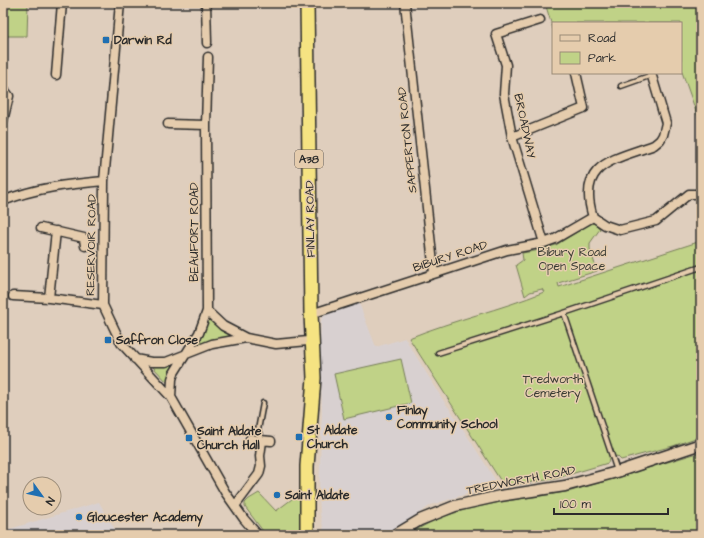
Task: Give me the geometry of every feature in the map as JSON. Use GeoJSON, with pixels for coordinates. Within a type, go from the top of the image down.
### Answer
{"type":"FeatureCollection","features":[{"type":"Feature","properties":{"kind":"highway","name":"FINLAY ROAD"},"geometry":{"type":"LineString","coordinates":[[307,3],[311,314]]}},
{"type":"Feature","properties":{"kind":"highway","name":"A38"},"geometry":{"type":"LineString","coordinates":[[311,314],[308,341],[310,379],[313,387]]}},
{"type":"Feature","properties":{"kind":"highway","name":"A38"},"geometry":{"type":"LineString","coordinates":[[307,535],[307,466],[314,378],[311,314]]}},
{"type":"Feature","properties":{"kind":"highway","name":"A38"},"geometry":{"type":"LineString","coordinates":[[308,506],[316,535]]}},
{"type":"Feature","properties":{"kind":"street"},"geometry":{"type":"LineString","coordinates":[[56,75],[62,3]]}},
{"type":"Feature","properties":{"kind":"street","name":"RESERVOIR ROAD"},"geometry":{"type":"LineString","coordinates":[[120,3],[104,181],[102,305],[121,343],[171,397],[235,506],[258,535]]}},
{"type":"Feature","properties":{"kind":"street"},"geometry":{"type":"LineString","coordinates":[[206,3],[207,43]]}},
{"type":"Feature","properties":{"kind":"street","name":"SAPPERTON ROAD"},"geometry":{"type":"LineString","coordinates":[[405,3],[434,274]]}},
{"type":"Feature","properties":{"kind":"street","name":"BROADWAY"},"geometry":{"type":"LineString","coordinates":[[540,20],[496,34],[506,65],[504,94],[512,137],[544,243]]}},
{"type":"Feature","properties":{"kind":"street","name":"BEAUFORT ROAD"},"geometry":{"type":"LineString","coordinates":[[171,397],[174,372],[199,333],[207,311],[206,125],[208,57]]}},
{"type":"Feature","properties":{"kind":"street"},"geometry":{"type":"LineString","coordinates":[[512,137],[584,108],[576,74]]}},
{"type":"Feature","properties":{"kind":"street"},"geometry":{"type":"LineString","coordinates":[[652,74],[666,123],[663,135],[654,145],[601,166],[594,173],[589,183],[588,194],[593,217],[605,225],[620,230],[656,221],[689,194],[701,194]]}},
{"type":"Feature","properties":{"kind":"street"},"geometry":{"type":"LineString","coordinates":[[3,88],[9,96],[3,121]]}},
{"type":"Feature","properties":{"kind":"street"},"geometry":{"type":"LineString","coordinates":[[168,124],[206,125]]}},
{"type":"Feature","properties":{"kind":"street"},"geometry":{"type":"LineString","coordinates":[[3,201],[17,195],[59,186],[104,181]]}},
{"type":"Feature","properties":{"kind":"street","name":"BIBURY ROAD"},"geometry":{"type":"LineString","coordinates":[[311,314],[507,250],[544,243],[555,239],[593,217]]}},
{"type":"Feature","properties":{"kind":"street"},"geometry":{"type":"LineString","coordinates":[[41,228],[84,238],[85,246]]}},
{"type":"Feature","properties":{"kind":"street"},"geometry":{"type":"LineString","coordinates":[[49,298],[56,231]]}},
{"type":"Feature","properties":{"kind":"street"},"geometry":{"type":"LineString","coordinates":[[13,296],[49,298],[102,305]]}},
{"type":"Feature","properties":{"kind":"street"},"geometry":{"type":"LineString","coordinates":[[207,311],[224,326],[246,338],[276,344],[308,341]]}},
{"type":"Feature","properties":{"kind":"street"},"geometry":{"type":"LineString","coordinates":[[135,359],[145,362],[163,362],[185,356],[212,344],[246,338]]}},
{"type":"Feature","properties":{"kind":"street"},"geometry":{"type":"LineString","coordinates":[[250,438],[262,441],[271,441]]}},
{"type":"Feature","properties":{"kind":"street"},"geometry":{"type":"LineString","coordinates":[[235,506],[259,474],[261,466],[260,456],[262,441]]}},
{"type":"Feature","properties":{"kind":"street","name":"TREDWORTH ROAD"},"geometry":{"type":"LineString","coordinates":[[395,535],[420,520],[455,506],[500,496],[565,486],[617,472],[701,444]]}},
{"type":"Feature","properties":{"kind":"lane"},"geometry":{"type":"LineString","coordinates":[[621,86],[652,74]]}},
{"type":"Feature","properties":{"kind":"lane"},"geometry":{"type":"LineString","coordinates":[[438,353],[701,267]]}},
{"type":"Feature","properties":{"kind":"lane"},"geometry":{"type":"LineString","coordinates":[[564,313],[617,472]]}},
{"type":"Feature","properties":{"kind":"lane"},"geometry":{"type":"LineString","coordinates":[[262,441],[258,430],[263,403]]}},
{"type":"Feature","properties":{"kind":"shaded area","name":"Finlay Community School"},"geometry":{"type":"Polygon","coordinates":[[[359,303],[376,347],[405,338],[443,400],[500,487],[473,492],[431,505],[387,535],[325,535],[320,514],[319,490],[322,413],[320,343],[321,321],[325,315],[359,303]]]}},
{"type":"Feature","properties":{"kind":"shaded area","name":"Gloucester Academy"},"geometry":{"type":"Polygon","coordinates":[[[99,502],[118,535],[3,535],[3,531],[53,516],[62,516],[62,513],[99,502]]]}},
{"type":"Feature","properties":{"kind":"green space"},"geometry":{"type":"Polygon","coordinates":[[[3,3],[28,3],[27,36],[3,36],[3,3]]]}},
{"type":"Feature","properties":{"kind":"green space"},"geometry":{"type":"Polygon","coordinates":[[[545,3],[701,3],[701,120],[699,120],[682,72],[682,22],[552,22],[552,26],[545,3]]]}},
{"type":"Feature","properties":{"kind":"green space","name":"Tredworth Cemetery"},"geometry":{"type":"Polygon","coordinates":[[[591,223],[594,223],[600,229],[590,243],[590,249],[597,271],[558,283],[559,287],[701,241],[701,436],[673,446],[621,460],[617,456],[609,459],[608,463],[554,479],[504,486],[409,338],[544,292],[542,289],[530,292],[525,296],[516,265],[523,260],[522,253],[556,245],[591,223]]]}},
{"type":"Feature","properties":{"kind":"green space"},"geometry":{"type":"Polygon","coordinates":[[[208,319],[232,336],[196,347],[196,345],[208,319]]]}},
{"type":"Feature","properties":{"kind":"green space"},"geometry":{"type":"Polygon","coordinates":[[[401,359],[411,403],[344,419],[334,374],[401,359]]]}},
{"type":"Feature","properties":{"kind":"green space"},"geometry":{"type":"Polygon","coordinates":[[[174,364],[168,383],[152,366],[162,366],[174,364]]]}},
{"type":"Feature","properties":{"kind":"green space"},"geometry":{"type":"Polygon","coordinates":[[[701,452],[701,535],[407,535],[438,518],[468,509],[505,501],[571,491],[701,452]]]}},
{"type":"Feature","properties":{"kind":"green space"},"geometry":{"type":"Polygon","coordinates":[[[259,493],[276,511],[300,493],[305,535],[266,535],[245,507],[245,503],[249,499],[259,493]]]}},
{"type":"Feature","properties":{"kind":"place","name":"Darwin Rd"},"geometry":{"type":"Point","coordinates":[106,40]}},
{"type":"Feature","properties":{"kind":"place","name":"Saffron Close"},"geometry":{"type":"Point","coordinates":[108,340]}},
{"type":"Feature","properties":{"kind":"place","name":"Finlay Community School"},"geometry":{"type":"Point","coordinates":[389,417]}},
{"type":"Feature","properties":{"kind":"place","name":"St Aldate Church"},"geometry":{"type":"Point","coordinates":[299,437]}},
{"type":"Feature","properties":{"kind":"place","name":"Saint Aldate Church Hall"},"geometry":{"type":"Point","coordinates":[189,438]}},
{"type":"Feature","properties":{"kind":"place","name":"Saint Aldate"},"geometry":{"type":"Point","coordinates":[277,495]}},
{"type":"Feature","properties":{"kind":"place","name":"Gloucester Academy"},"geometry":{"type":"Point","coordinates":[79,517]}},
{"type":"Feature","properties":{"kind":"park label","name":"Bibury Road Open Space"},"geometry":{"type":"Point","coordinates":[572,259]}}]}
